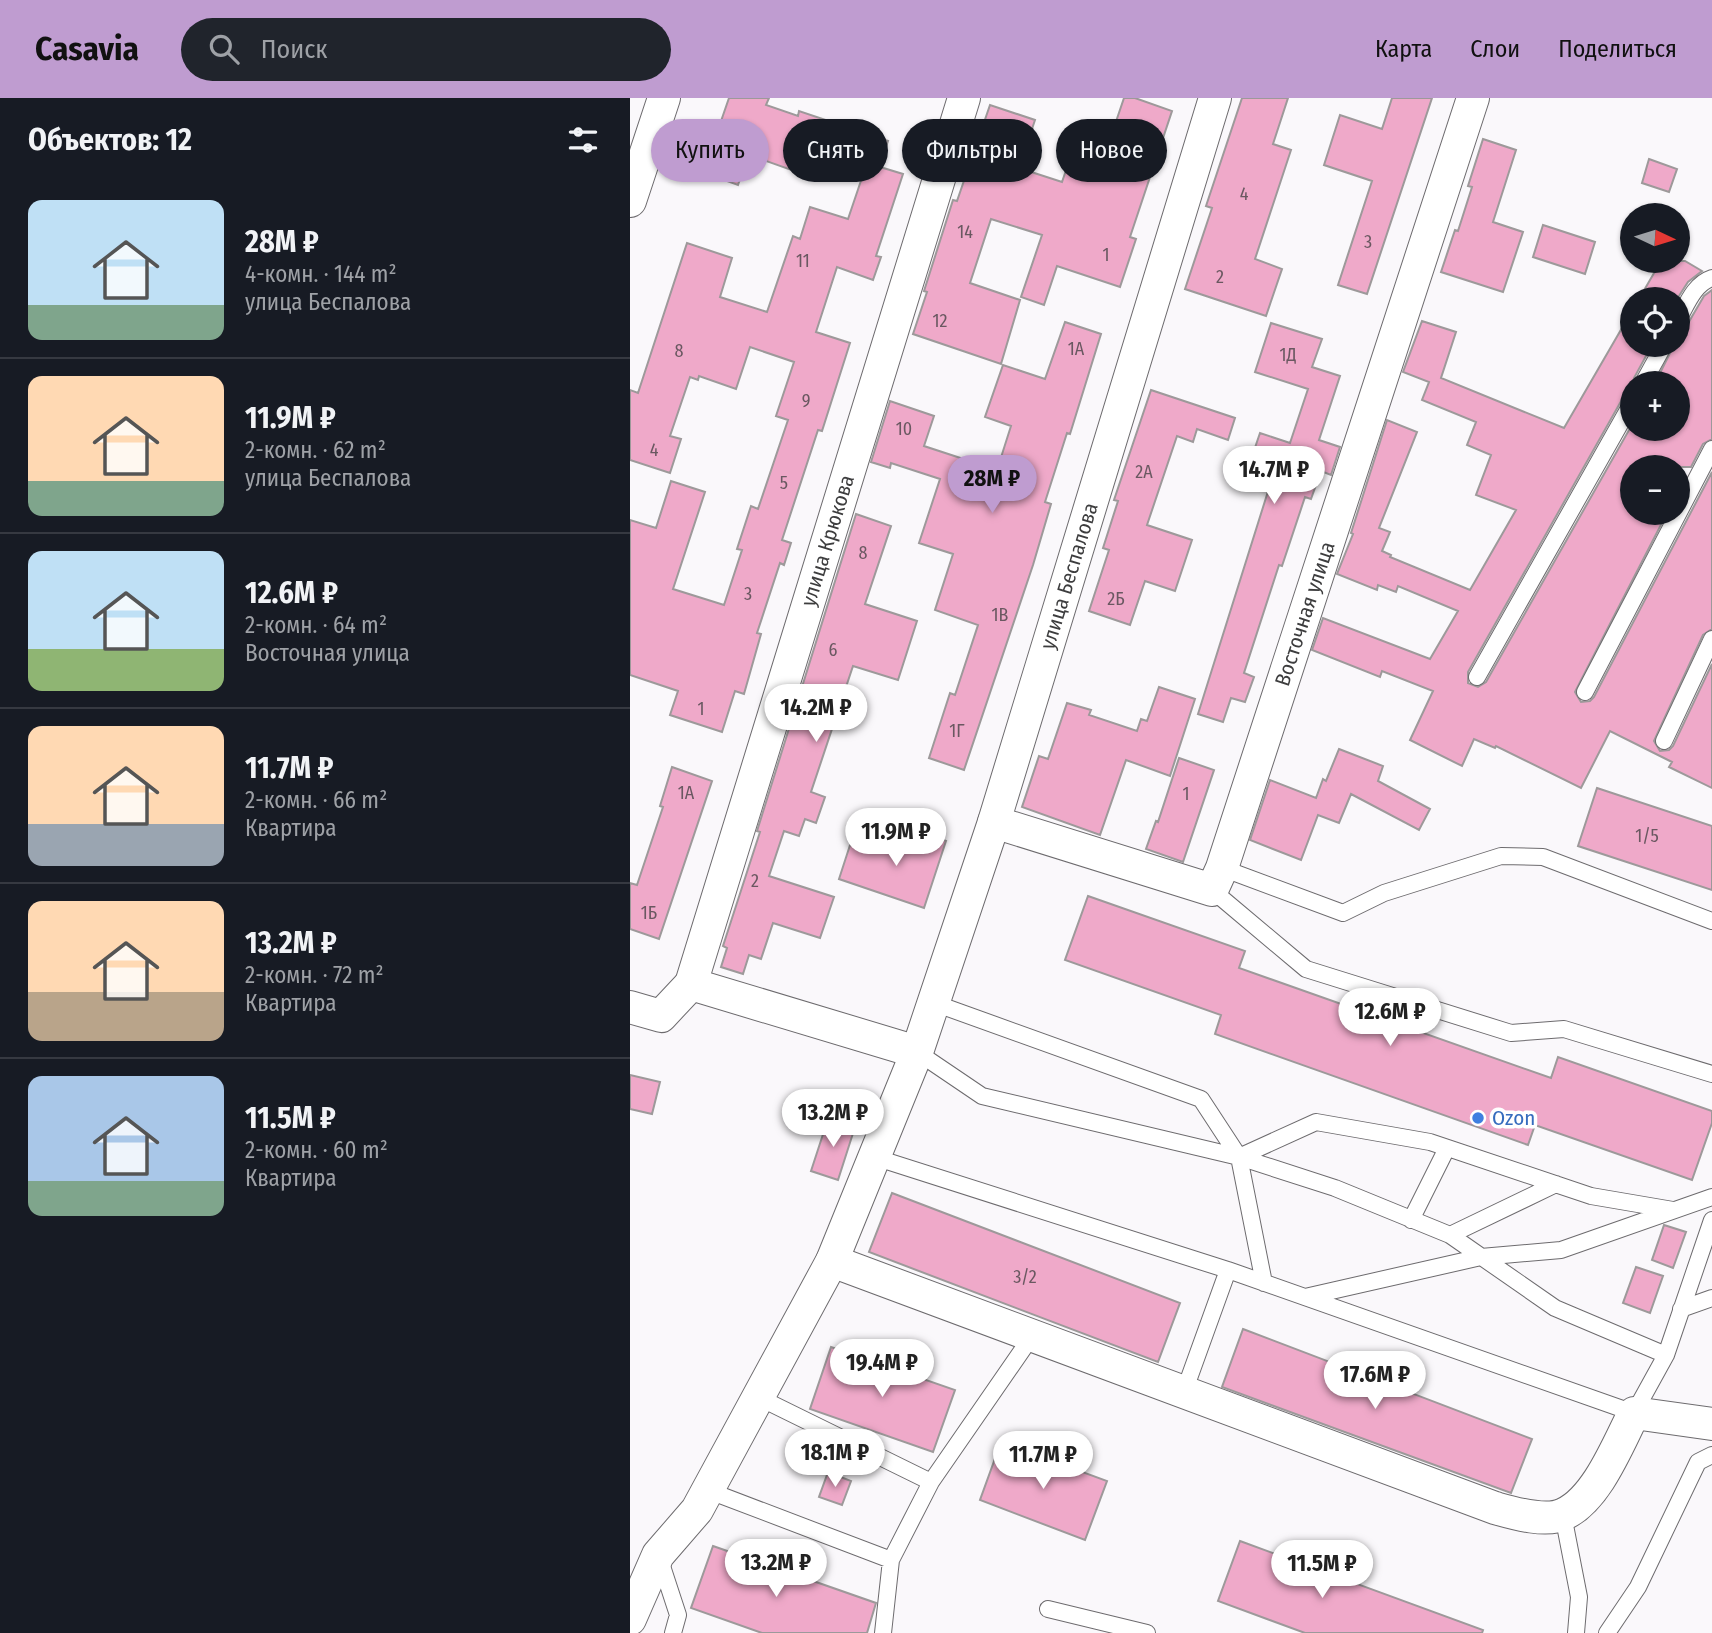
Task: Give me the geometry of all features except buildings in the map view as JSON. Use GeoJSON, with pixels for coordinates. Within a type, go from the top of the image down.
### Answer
{"type":"FeatureCollection","features":[{"type":"Feature","properties":{"kind":"street"},"geometry":{"type":"LineString","coordinates":[[630,201],[664,98]]}},
{"type":"Feature","properties":{"kind":"street","name":"улица Крюкова"},"geometry":{"type":"LineString","coordinates":[[691,984],[964,98]]}},
{"type":"Feature","properties":{"kind":"street","name":"улица Беспалова"},"geometry":{"type":"LineString","coordinates":[[630,1619],[658,1555],[697,1510],[832,1261],[917,1052],[994,822],[1215,98]]}},
{"type":"Feature","properties":{"kind":"street","name":"Восточная улица"},"geometry":{"type":"LineString","coordinates":[[1217,879],[1473,98]]}},
{"type":"Feature","properties":{"kind":"street"},"geometry":{"type":"LineString","coordinates":[[994,822],[1217,879]]}},
{"type":"Feature","properties":{"kind":"street"},"geometry":{"type":"LineString","coordinates":[[630,1007],[661,1016],[691,984],[917,1052]]}},
{"type":"Feature","properties":{"kind":"street"},"geometry":{"type":"LineString","coordinates":[[832,1261],[1494,1508],[1529,1517],[1563,1515],[1587,1497],[1634,1413],[1712,1424]]}},
{"type":"Feature","properties":{"kind":"lane"},"geometry":{"type":"LineString","coordinates":[[1690,299],[1703,281],[1712,278]]}},
{"type":"Feature","properties":{"kind":"lane"},"geometry":{"type":"LineString","coordinates":[[1477,677],[1620,424]]}},
{"type":"Feature","properties":{"kind":"lane"},"geometry":{"type":"LineString","coordinates":[[1586,692],[1712,449]]}},
{"type":"Feature","properties":{"kind":"lane"},"geometry":{"type":"LineString","coordinates":[[1664,741],[1712,639]]}},
{"type":"Feature","properties":{"kind":"lane"},"geometry":{"type":"LineString","coordinates":[[1217,879],[1343,913],[1384,893],[1502,856],[1543,857],[1712,921]]}},
{"type":"Feature","properties":{"kind":"lane"},"geometry":{"type":"LineString","coordinates":[[1217,879],[1306,969],[1511,1033],[1564,1029],[1712,1074]]}},
{"type":"Feature","properties":{"kind":"lane"},"geometry":{"type":"LineString","coordinates":[[934,1003],[1201,1099],[1239,1157],[1264,1283]]}},
{"type":"Feature","properties":{"kind":"lane"},"geometry":{"type":"LineString","coordinates":[[917,1052],[982,1096],[1239,1157],[1335,1188],[1450,1236],[1555,1308],[1666,1355]]}},
{"type":"Feature","properties":{"kind":"lane"},"geometry":{"type":"LineString","coordinates":[[1239,1157],[1316,1122],[1430,1142],[1591,1196],[1673,1210]]}},
{"type":"Feature","properties":{"kind":"lane"},"geometry":{"type":"LineString","coordinates":[[1411,1220],[1447,1148]]}},
{"type":"Feature","properties":{"kind":"lane"},"geometry":{"type":"LineString","coordinates":[[874,1157],[1228,1270],[1634,1413],[1666,1355],[1712,1220]]}},
{"type":"Feature","properties":{"kind":"lane"},"geometry":{"type":"LineString","coordinates":[[1450,1236],[1556,1184]]}},
{"type":"Feature","properties":{"kind":"lane"},"geometry":{"type":"LineString","coordinates":[[1305,1297],[1481,1257],[1561,1250],[1712,1196]]}},
{"type":"Feature","properties":{"kind":"lane"},"geometry":{"type":"LineString","coordinates":[[1184,1392],[1228,1270]]}},
{"type":"Feature","properties":{"kind":"lane"},"geometry":{"type":"LineString","coordinates":[[1682,1309],[1712,1298]]}},
{"type":"Feature","properties":{"kind":"lane"},"geometry":{"type":"LineString","coordinates":[[883,1633],[891,1560],[932,1482],[1032,1336]]}},
{"type":"Feature","properties":{"kind":"lane"},"geometry":{"type":"LineString","coordinates":[[758,1397],[932,1482]]}},
{"type":"Feature","properties":{"kind":"lane"},"geometry":{"type":"LineString","coordinates":[[1607,1633],[1638,1587],[1698,1462],[1712,1455]]}},
{"type":"Feature","properties":{"kind":"lane"},"geometry":{"type":"LineString","coordinates":[[708,1490],[891,1560]]}},
{"type":"Feature","properties":{"kind":"lane"},"geometry":{"type":"LineString","coordinates":[[1563,1515],[1579,1597],[1576,1633]]}},
{"type":"Feature","properties":{"kind":"lane"},"geometry":{"type":"LineString","coordinates":[[658,1555],[678,1615],[673,1633]]}},
{"type":"Feature","properties":{"kind":"lane"},"geometry":{"type":"LineString","coordinates":[[1048,1609],[1147,1633]]}},
{"type":"Feature","properties":{"kind":"place","name":"Ozon"},"geometry":{"type":"Point","coordinates":[1478,1118]}}]}
